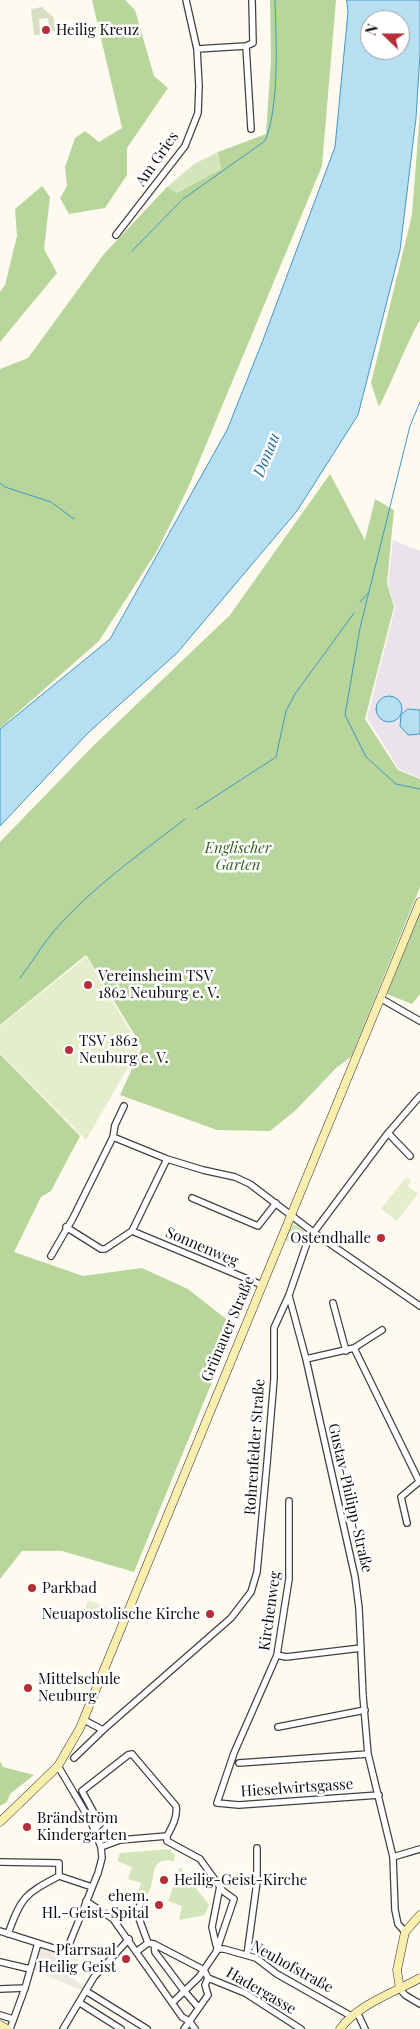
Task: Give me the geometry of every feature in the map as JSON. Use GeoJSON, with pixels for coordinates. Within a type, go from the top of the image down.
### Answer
{"type":"FeatureCollection","features":[{"type":"Feature","properties":{"kind":"street","name":"Am Gries"},"geometry":{"type":"LineString","coordinates":[[116,235],[186,146],[198,113],[197,49],[186,0]]}},
{"type":"Feature","properties":{"kind":"street"},"geometry":{"type":"LineString","coordinates":[[197,49],[246,46],[253,43],[252,0]]}},
{"type":"Feature","properties":{"kind":"street"},"geometry":{"type":"LineString","coordinates":[[246,46],[251,129]]}},
{"type":"Feature","properties":{"kind":"street","name":"Grünauer Straße"},"geometry":{"type":"LineString","coordinates":[[0,1822],[58,1766],[73,1743],[84,1720],[420,902]]}},
{"type":"Feature","properties":{"kind":"street"},"geometry":{"type":"LineString","coordinates":[[380,998],[420,1021]]}},
{"type":"Feature","properties":{"kind":"street","name":"Rohrenfelder Straße"},"geometry":{"type":"LineString","coordinates":[[74,1758],[231,1618],[251,1592],[257,1572],[267,1471],[274,1379],[274,1328],[306,1243],[388,1133],[420,1096]]}},
{"type":"Feature","properties":{"kind":"street"},"geometry":{"type":"LineString","coordinates":[[51,1256],[66,1227],[73,1218],[113,1137],[124,1106]]}},
{"type":"Feature","properties":{"kind":"street"},"geometry":{"type":"LineString","coordinates":[[388,1133],[410,1156]]}},
{"type":"Feature","properties":{"kind":"street"},"geometry":{"type":"LineString","coordinates":[[113,1137],[167,1159],[235,1177],[250,1184],[292,1214],[313,1232],[420,1306]]}},
{"type":"Feature","properties":{"kind":"street"},"geometry":{"type":"LineString","coordinates":[[66,1227],[101,1249],[105,1249],[132,1231],[167,1159]]}},
{"type":"Feature","properties":{"kind":"street"},"geometry":{"type":"LineString","coordinates":[[192,1198],[258,1226],[276,1203]]}},
{"type":"Feature","properties":{"kind":"street","name":"Sonnenweg"},"geometry":{"type":"LineString","coordinates":[[132,1231],[262,1285]]}},
{"type":"Feature","properties":{"kind":"street","name":"Gustav-Philipp-Straße"},"geometry":{"type":"LineString","coordinates":[[288,1295],[306,1359],[356,1577],[368,1754],[393,1857],[395,1910],[398,1924],[405,1932]]}},
{"type":"Feature","properties":{"kind":"street"},"geometry":{"type":"LineString","coordinates":[[333,1303],[346,1350]]}},
{"type":"Feature","properties":{"kind":"street"},"geometry":{"type":"LineString","coordinates":[[306,1359],[354,1348],[382,1330]]}},
{"type":"Feature","properties":{"kind":"street"},"geometry":{"type":"LineString","coordinates":[[354,1348],[420,1481],[401,1497],[407,1523]]}},
{"type":"Feature","properties":{"kind":"street","name":"Kirchenweg"},"geometry":{"type":"LineString","coordinates":[[217,1803],[234,1753],[277,1655],[288,1579],[289,1501]]}},
{"type":"Feature","properties":{"kind":"street"},"geometry":{"type":"LineString","coordinates":[[277,1655],[286,1656],[361,1648]]}},
{"type":"Feature","properties":{"kind":"street"},"geometry":{"type":"LineString","coordinates":[[278,1726],[365,1710]]}},
{"type":"Feature","properties":{"kind":"street"},"geometry":{"type":"LineString","coordinates":[[84,1720],[104,1730]]}},
{"type":"Feature","properties":{"kind":"street"},"geometry":{"type":"LineString","coordinates":[[94,1830],[100,1824],[82,1791],[128,1755],[132,1754],[176,1806],[177,1810],[167,1836],[167,1842],[200,1859],[223,1890],[234,1899],[219,1938],[217,1949],[204,1970],[185,1992],[172,2002]]}},
{"type":"Feature","properties":{"kind":"street"},"geometry":{"type":"LineString","coordinates":[[239,1763],[368,1754]]}},
{"type":"Feature","properties":{"kind":"street"},"geometry":{"type":"LineString","coordinates":[[0,1931],[66,1952],[92,1887],[102,1858],[101,1846],[58,1766]]}},
{"type":"Feature","properties":{"kind":"street","name":"Hieselwirtsgasse"},"geometry":{"type":"LineString","coordinates":[[217,1803],[239,1805],[379,1795]]}},
{"type":"Feature","properties":{"kind":"street"},"geometry":{"type":"LineString","coordinates":[[101,1846],[120,1840],[167,1836]]}},
{"type":"Feature","properties":{"kind":"street"},"geometry":{"type":"LineString","coordinates":[[247,1955],[257,1882],[257,1848]]}},
{"type":"Feature","properties":{"kind":"street"},"geometry":{"type":"LineString","coordinates":[[393,1857],[420,1849]]}},
{"type":"Feature","properties":{"kind":"street"},"geometry":{"type":"LineString","coordinates":[[0,1862],[58,1864],[61,1876]]}},
{"type":"Feature","properties":{"kind":"street"},"geometry":{"type":"LineString","coordinates":[[8,1934],[25,1896],[61,1876],[92,1887]]}},
{"type":"Feature","properties":{"kind":"street"},"geometry":{"type":"LineString","coordinates":[[217,1949],[212,1927],[220,1886]]}},
{"type":"Feature","properties":{"kind":"street"},"geometry":{"type":"LineString","coordinates":[[86,1901],[113,1919],[129,1939],[136,1952],[182,2017],[189,2021],[195,2029]]}},
{"type":"Feature","properties":{"kind":"street"},"geometry":{"type":"LineString","coordinates":[[141,1902],[137,1913],[155,1952],[199,2008]]}},
{"type":"Feature","properties":{"kind":"street"},"geometry":{"type":"LineString","coordinates":[[420,1915],[405,1932],[397,1970],[400,1989],[405,1995],[420,2004]]}},
{"type":"Feature","properties":{"kind":"street"},"geometry":{"type":"LineString","coordinates":[[62,2029],[80,2003],[94,1977],[129,1939]]}},
{"type":"Feature","properties":{"kind":"street"},"geometry":{"type":"LineString","coordinates":[[0,2025],[8,2029],[13,2019],[25,1988],[38,1943]]}},
{"type":"Feature","properties":{"kind":"street"},"geometry":{"type":"LineString","coordinates":[[136,1952],[151,1944]]}},
{"type":"Feature","properties":{"kind":"street"},"geometry":{"type":"LineString","coordinates":[[151,1944],[204,1970],[208,1978],[205,1985],[208,1995],[184,2029]]}},
{"type":"Feature","properties":{"kind":"street","name":"Neuhofstraße"},"geometry":{"type":"LineString","coordinates":[[217,1949],[224,1949],[256,1958],[277,1974],[354,2014]]}},
{"type":"Feature","properties":{"kind":"street"},"geometry":{"type":"LineString","coordinates":[[0,1962],[30,1969]]}},
{"type":"Feature","properties":{"kind":"street","name":"Hadergasse"},"geometry":{"type":"LineString","coordinates":[[208,1978],[245,1993],[301,2029]]}},
{"type":"Feature","properties":{"kind":"street"},"geometry":{"type":"LineString","coordinates":[[340,2029],[354,2014],[420,1978]]}},
{"type":"Feature","properties":{"kind":"street"},"geometry":{"type":"LineString","coordinates":[[0,1989],[25,1988]]}},
{"type":"Feature","properties":{"kind":"street"},"geometry":{"type":"LineString","coordinates":[[86,1991],[147,2029]]}},
{"type":"Feature","properties":{"kind":"street"},"geometry":{"type":"LineString","coordinates":[[80,2003],[121,2029]]}},
{"type":"Feature","properties":{"kind":"street"},"geometry":{"type":"LineString","coordinates":[[354,2014],[365,2029]]}},
{"type":"Feature","properties":{"kind":"street"},"geometry":{"type":"LineString","coordinates":[[0,2015],[13,2019]]}},
{"type":"Feature","properties":{"kind":"shaded area"},"geometry":{"type":"Polygon","coordinates":[[[393,540],[420,551],[420,778],[399,769],[367,718],[395,608],[388,583],[393,540]]]}},
{"type":"Feature","properties":{"kind":"shaded area"},"geometry":{"type":"Polygon","coordinates":[[[39,1944],[70,1953],[78,1960],[69,1976],[87,1988],[85,1992],[31,1969],[39,1944]]]}},
{"type":"Feature","properties":{"kind":"green space"},"geometry":{"type":"Polygon","coordinates":[[[92,0],[125,0],[135,10],[154,76],[168,88],[127,148],[127,175],[105,208],[69,214],[60,198],[67,186],[65,167],[75,138],[85,131],[99,142],[122,128],[92,0]]]}},
{"type":"Feature","properties":{"kind":"green space"},"geometry":{"type":"Polygon","coordinates":[[[270,0],[336,0],[322,166],[188,488],[157,551],[99,641],[0,728],[0,369],[28,358],[104,254],[167,187],[176,193],[221,169],[218,152],[266,134],[271,59],[270,0]]]}},
{"type":"Feature","properties":{"kind":"green space"},"geometry":{"type":"Polygon","coordinates":[[[42,7],[54,18],[55,31],[50,31],[48,18],[39,19],[40,35],[34,35],[31,9],[42,7]]]}},
{"type":"Feature","properties":{"kind":"green space"},"geometry":{"type":"Polygon","coordinates":[[[420,110],[420,320],[379,407],[371,383],[412,215],[420,110]]]}},
{"type":"Feature","properties":{"kind":"green space"},"geometry":{"type":"Polygon","coordinates":[[[218,152],[221,169],[175,193],[167,187],[194,164],[218,152]]]}},
{"type":"Feature","properties":{"kind":"green space"},"geometry":{"type":"Polygon","coordinates":[[[42,186],[50,197],[44,249],[57,273],[0,342],[0,292],[5,285],[17,236],[15,209],[42,186]]]}},
{"type":"Feature","properties":{"kind":"green space","name":"Englischer Garten"},"geometry":{"type":"Polygon","coordinates":[[[330,474],[365,540],[375,499],[394,510],[387,583],[394,607],[365,719],[398,770],[420,779],[420,887],[351,1057],[336,1068],[296,1110],[270,1131],[217,1130],[120,1095],[142,1047],[86,955],[0,1025],[0,842],[93,746],[230,615],[330,474]]]}},
{"type":"Feature","properties":{"kind":"green space"},"geometry":{"type":"Polygon","coordinates":[[[420,913],[420,994],[412,1004],[387,994],[420,913]]]}},
{"type":"Feature","properties":{"kind":"green space","name":"TSV 1862 Neuburg e. V."},"geometry":{"type":"Polygon","coordinates":[[[86,957],[140,1047],[86,1140],[0,1053],[0,1026],[86,957]]]}},
{"type":"Feature","properties":{"kind":"green space"},"geometry":{"type":"Polygon","coordinates":[[[0,1054],[80,1136],[51,1191],[41,1197],[14,1252],[83,1276],[142,1268],[188,1289],[235,1326],[134,1572],[62,1551],[22,1551],[0,1579],[0,1054]]]}},
{"type":"Feature","properties":{"kind":"green space"},"geometry":{"type":"Polygon","coordinates":[[[406,1177],[411,1181],[408,1186],[418,1194],[397,1221],[381,1209],[406,1177]]]}},
{"type":"Feature","properties":{"kind":"green space"},"geometry":{"type":"Polygon","coordinates":[[[293,1225],[297,1225],[304,1231],[300,1246],[285,1240],[293,1225]]]}},
{"type":"Feature","properties":{"kind":"green space"},"geometry":{"type":"Polygon","coordinates":[[[88,1600],[108,1608],[104,1617],[85,1609],[88,1600]]]}},
{"type":"Feature","properties":{"kind":"green space"},"geometry":{"type":"Polygon","coordinates":[[[0,1761],[3,1767],[34,1775],[10,1794],[7,1802],[0,1806],[0,1761]]]}},
{"type":"Feature","properties":{"kind":"green space"},"geometry":{"type":"Polygon","coordinates":[[[169,1849],[175,1855],[174,1861],[162,1861],[156,1866],[148,1893],[143,1900],[137,1898],[141,1883],[128,1879],[132,1867],[117,1861],[120,1853],[169,1849]]]}},
{"type":"Feature","properties":{"kind":"green space"},"geometry":{"type":"Polygon","coordinates":[[[180,1867],[209,1905],[205,1915],[179,1920],[182,1906],[168,1901],[180,1867]]]}},
{"type":"Feature","properties":{"kind":"water","name":"Donau"},"geometry":{"type":"Polygon","coordinates":[[[347,0],[420,0],[420,54],[416,118],[400,250],[358,415],[297,511],[177,653],[88,733],[0,826],[0,729],[110,639],[227,430],[263,340],[335,147],[348,12],[347,0]]]}},
{"type":"Feature","properties":{"kind":"water"},"geometry":{"type":"Polygon","coordinates":[[[389,696],[398,700],[402,709],[398,718],[389,722],[380,718],[376,709],[380,700],[389,696]]]}},
{"type":"Feature","properties":{"kind":"water"},"geometry":{"type":"Polygon","coordinates":[[[408,709],[420,710],[420,734],[408,735],[400,726],[401,715],[408,709]]]}},
{"type":"Feature","properties":{"kind":"waterway"},"geometry":{"type":"LineString","coordinates":[[183,199],[265,141],[270,126],[275,91],[275,0]]}},
{"type":"Feature","properties":{"kind":"waterway"},"geometry":{"type":"LineString","coordinates":[[132,251],[181,201]]}},
{"type":"Feature","properties":{"kind":"waterway"},"geometry":{"type":"LineString","coordinates":[[420,402],[410,426],[360,628],[345,715],[366,757],[396,784],[420,789]]}},
{"type":"Feature","properties":{"kind":"waterway"},"geometry":{"type":"LineString","coordinates":[[0,483],[5,487],[51,502],[74,519]]}},
{"type":"Feature","properties":{"kind":"waterway"},"geometry":{"type":"LineString","coordinates":[[360,602],[368,593]]}},
{"type":"Feature","properties":{"kind":"waterway"},"geometry":{"type":"LineString","coordinates":[[196,809],[276,757],[286,711],[295,694],[354,613]]}},
{"type":"Feature","properties":{"kind":"waterway"},"geometry":{"type":"LineString","coordinates":[[20,978],[49,937],[68,915],[116,872],[185,819]]}},
{"type":"Feature","properties":{"kind":"place","name":"Heilig Kreuz"},"geometry":{"type":"Point","coordinates":[46,30]}},
{"type":"Feature","properties":{"kind":"place","name":"Vereinsheim TSV 1862 Neuburg e. V."},"geometry":{"type":"Point","coordinates":[88,985]}},
{"type":"Feature","properties":{"kind":"place","name":"TSV 1862 Neuburg e. V."},"geometry":{"type":"Point","coordinates":[69,1050]}},
{"type":"Feature","properties":{"kind":"place","name":"Ostendhalle"},"geometry":{"type":"Point","coordinates":[381,1238]}},
{"type":"Feature","properties":{"kind":"place","name":"Parkbad"},"geometry":{"type":"Point","coordinates":[32,1588]}},
{"type":"Feature","properties":{"kind":"place","name":"Neuapostolische Kirche"},"geometry":{"type":"Point","coordinates":[210,1614]}},
{"type":"Feature","properties":{"kind":"place","name":"Mittelschule Neuburg"},"geometry":{"type":"Point","coordinates":[28,1688]}},
{"type":"Feature","properties":{"kind":"place","name":"Brändström Kindergarten"},"geometry":{"type":"Point","coordinates":[27,1827]}},
{"type":"Feature","properties":{"kind":"place","name":"Heilig-Geist-Kirche"},"geometry":{"type":"Point","coordinates":[164,1880]}},
{"type":"Feature","properties":{"kind":"place","name":"ehem. Hl.-Geist-Spital"},"geometry":{"type":"Point","coordinates":[159,1905]}},
{"type":"Feature","properties":{"kind":"place","name":"Pfarrsaal Heilig Geist"},"geometry":{"type":"Point","coordinates":[126,1959]}}]}
